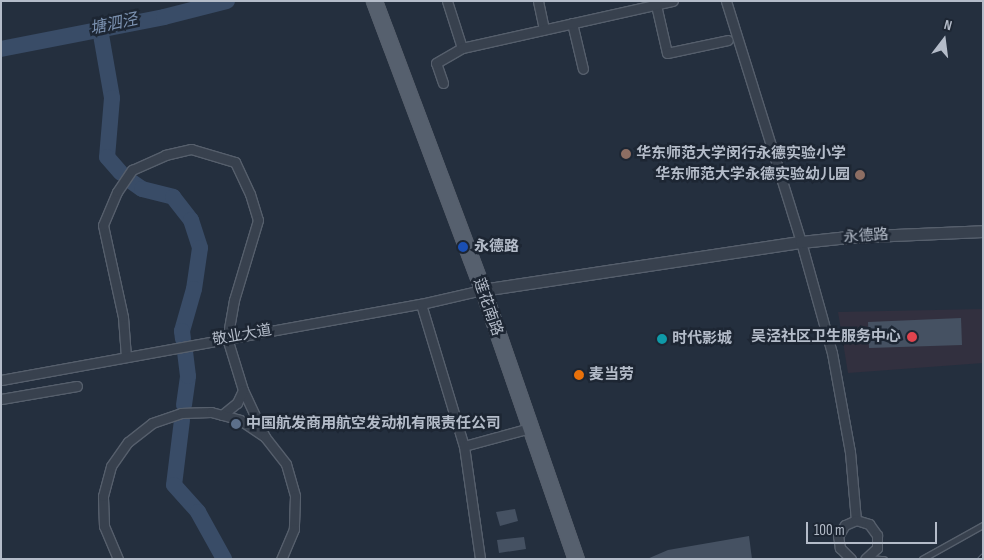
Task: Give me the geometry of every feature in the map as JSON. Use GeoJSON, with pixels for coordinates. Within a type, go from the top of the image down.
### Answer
{"type":"FeatureCollection","features":[{"type":"Feature","properties":{"kind":"main road","name":"莲花南路"},"geometry":{"type":"LineString","coordinates":[[374,2],[482,290],[576,559]]}},
{"type":"Feature","properties":{"kind":"street"},"geometry":{"type":"LineString","coordinates":[[447,1],[462,48]]}},
{"type":"Feature","properties":{"kind":"street"},"geometry":{"type":"LineString","coordinates":[[538,1],[544,30]]}},
{"type":"Feature","properties":{"kind":"street"},"geometry":{"type":"LineString","coordinates":[[443,84],[436,64],[462,48],[671,1]]}},
{"type":"Feature","properties":{"kind":"street"},"geometry":{"type":"LineString","coordinates":[[726,1],[801,242],[832,353],[850,452],[856,520]]}},
{"type":"Feature","properties":{"kind":"street"},"geometry":{"type":"LineString","coordinates":[[656,5],[667,53],[728,40]]}},
{"type":"Feature","properties":{"kind":"street"},"geometry":{"type":"LineString","coordinates":[[572,23],[583,70]]}},
{"type":"Feature","properties":{"kind":"street"},"geometry":{"type":"LineString","coordinates":[[126,356],[123,317],[103,225],[117,192],[132,170],[165,155],[191,149],[234,162],[250,194],[258,220],[234,300],[227,338],[243,390],[265,437],[286,464],[296,496],[294,529],[281,559]]}},
{"type":"Feature","properties":{"kind":"street","name":"永德路"},"geometry":{"type":"LineString","coordinates":[[482,290],[848,236],[983,231]]}},
{"type":"Feature","properties":{"kind":"street","name":"敬业大道"},"geometry":{"type":"LineString","coordinates":[[1,380],[421,304],[482,290]]}},
{"type":"Feature","properties":{"kind":"street"},"geometry":{"type":"LineString","coordinates":[[421,304],[464,446],[480,559]]}},
{"type":"Feature","properties":{"kind":"street"},"geometry":{"type":"LineString","coordinates":[[1,399],[77,386]]}},
{"type":"Feature","properties":{"kind":"street"},"geometry":{"type":"LineString","coordinates":[[222,415],[237,403],[243,390]]}},
{"type":"Feature","properties":{"kind":"street"},"geometry":{"type":"LineString","coordinates":[[118,559],[104,526],[103,496],[112,466],[128,442],[152,423],[181,413],[211,412],[240,420],[265,437]]}},
{"type":"Feature","properties":{"kind":"street"},"geometry":{"type":"LineString","coordinates":[[464,446],[530,428]]}},
{"type":"Feature","properties":{"kind":"street"},"geometry":{"type":"LineString","coordinates":[[851,559],[840,548],[838,536],[845,525],[856,520],[869,524],[877,534],[877,548],[867,558]]}},
{"type":"Feature","properties":{"kind":"street"},"geometry":{"type":"LineString","coordinates":[[289,540],[289,559]]}},
{"type":"Feature","properties":{"kind":"lane"},"geometry":{"type":"LineString","coordinates":[[922,559],[983,525]]}},
{"type":"Feature","properties":{"kind":"lane"},"geometry":{"type":"LineString","coordinates":[[867,558],[884,559]]}},
{"type":"Feature","properties":{"kind":"shaded area","name":"吴泾社区卫生服务中心"},"geometry":{"type":"Polygon","coordinates":[[[983,309],[983,363],[848,373],[838,312],[983,309]]]}},
{"type":"Feature","properties":{"kind":"building"},"geometry":{"type":"Polygon","coordinates":[[[961,318],[962,345],[869,348],[868,322],[961,318]]]}},
{"type":"Feature","properties":{"kind":"building"},"geometry":{"type":"Polygon","coordinates":[[[515,509],[518,521],[500,526],[496,512],[515,509]]]}},
{"type":"Feature","properties":{"kind":"building"},"geometry":{"type":"Polygon","coordinates":[[[749,536],[752,559],[647,559],[668,550],[749,536]]]}},
{"type":"Feature","properties":{"kind":"building"},"geometry":{"type":"Polygon","coordinates":[[[524,537],[526,549],[499,553],[497,540],[524,537]]]}},
{"type":"Feature","properties":{"kind":"waterway","name":"塘泗泾"},"geometry":{"type":"LineString","coordinates":[[1,49],[164,17],[227,1]]}},
{"type":"Feature","properties":{"kind":"waterway"},"geometry":{"type":"LineString","coordinates":[[100,29],[112,98],[107,157],[121,173]]}},
{"type":"Feature","properties":{"kind":"waterway"},"geometry":{"type":"LineString","coordinates":[[132,182],[142,189],[173,197],[191,220],[200,248],[194,289],[182,331],[183,339]]}},
{"type":"Feature","properties":{"kind":"waterway"},"geometry":{"type":"LineString","coordinates":[[184,405],[188,376],[185,353]]}},
{"type":"Feature","properties":{"kind":"waterway"},"geometry":{"type":"LineString","coordinates":[[182,420],[174,485],[198,512],[224,559]]}},
{"type":"Feature","properties":{"kind":"railway"},"geometry":{"type":"LineString","coordinates":[[979,559],[983,555]]}},
{"type":"Feature","properties":{"kind":"place","name":"华东师范大学闵行永德实验小学"},"geometry":{"type":"Point","coordinates":[626,154]}},
{"type":"Feature","properties":{"kind":"place","name":"华东师范大学永德实验幼儿园"},"geometry":{"type":"Point","coordinates":[860,175]}},
{"type":"Feature","properties":{"kind":"place","name":"永德路"},"geometry":{"type":"Point","coordinates":[463,247]}},
{"type":"Feature","properties":{"kind":"place","name":"吴泾社区卫生服务中心"},"geometry":{"type":"Point","coordinates":[912,337]}},
{"type":"Feature","properties":{"kind":"place","name":"时代影城"},"geometry":{"type":"Point","coordinates":[662,339]}},
{"type":"Feature","properties":{"kind":"place","name":"麦当劳"},"geometry":{"type":"Point","coordinates":[579,375]}},
{"type":"Feature","properties":{"kind":"place","name":"中国航发商用航空发动机有限责任公司"},"geometry":{"type":"Point","coordinates":[236,424]}}]}
